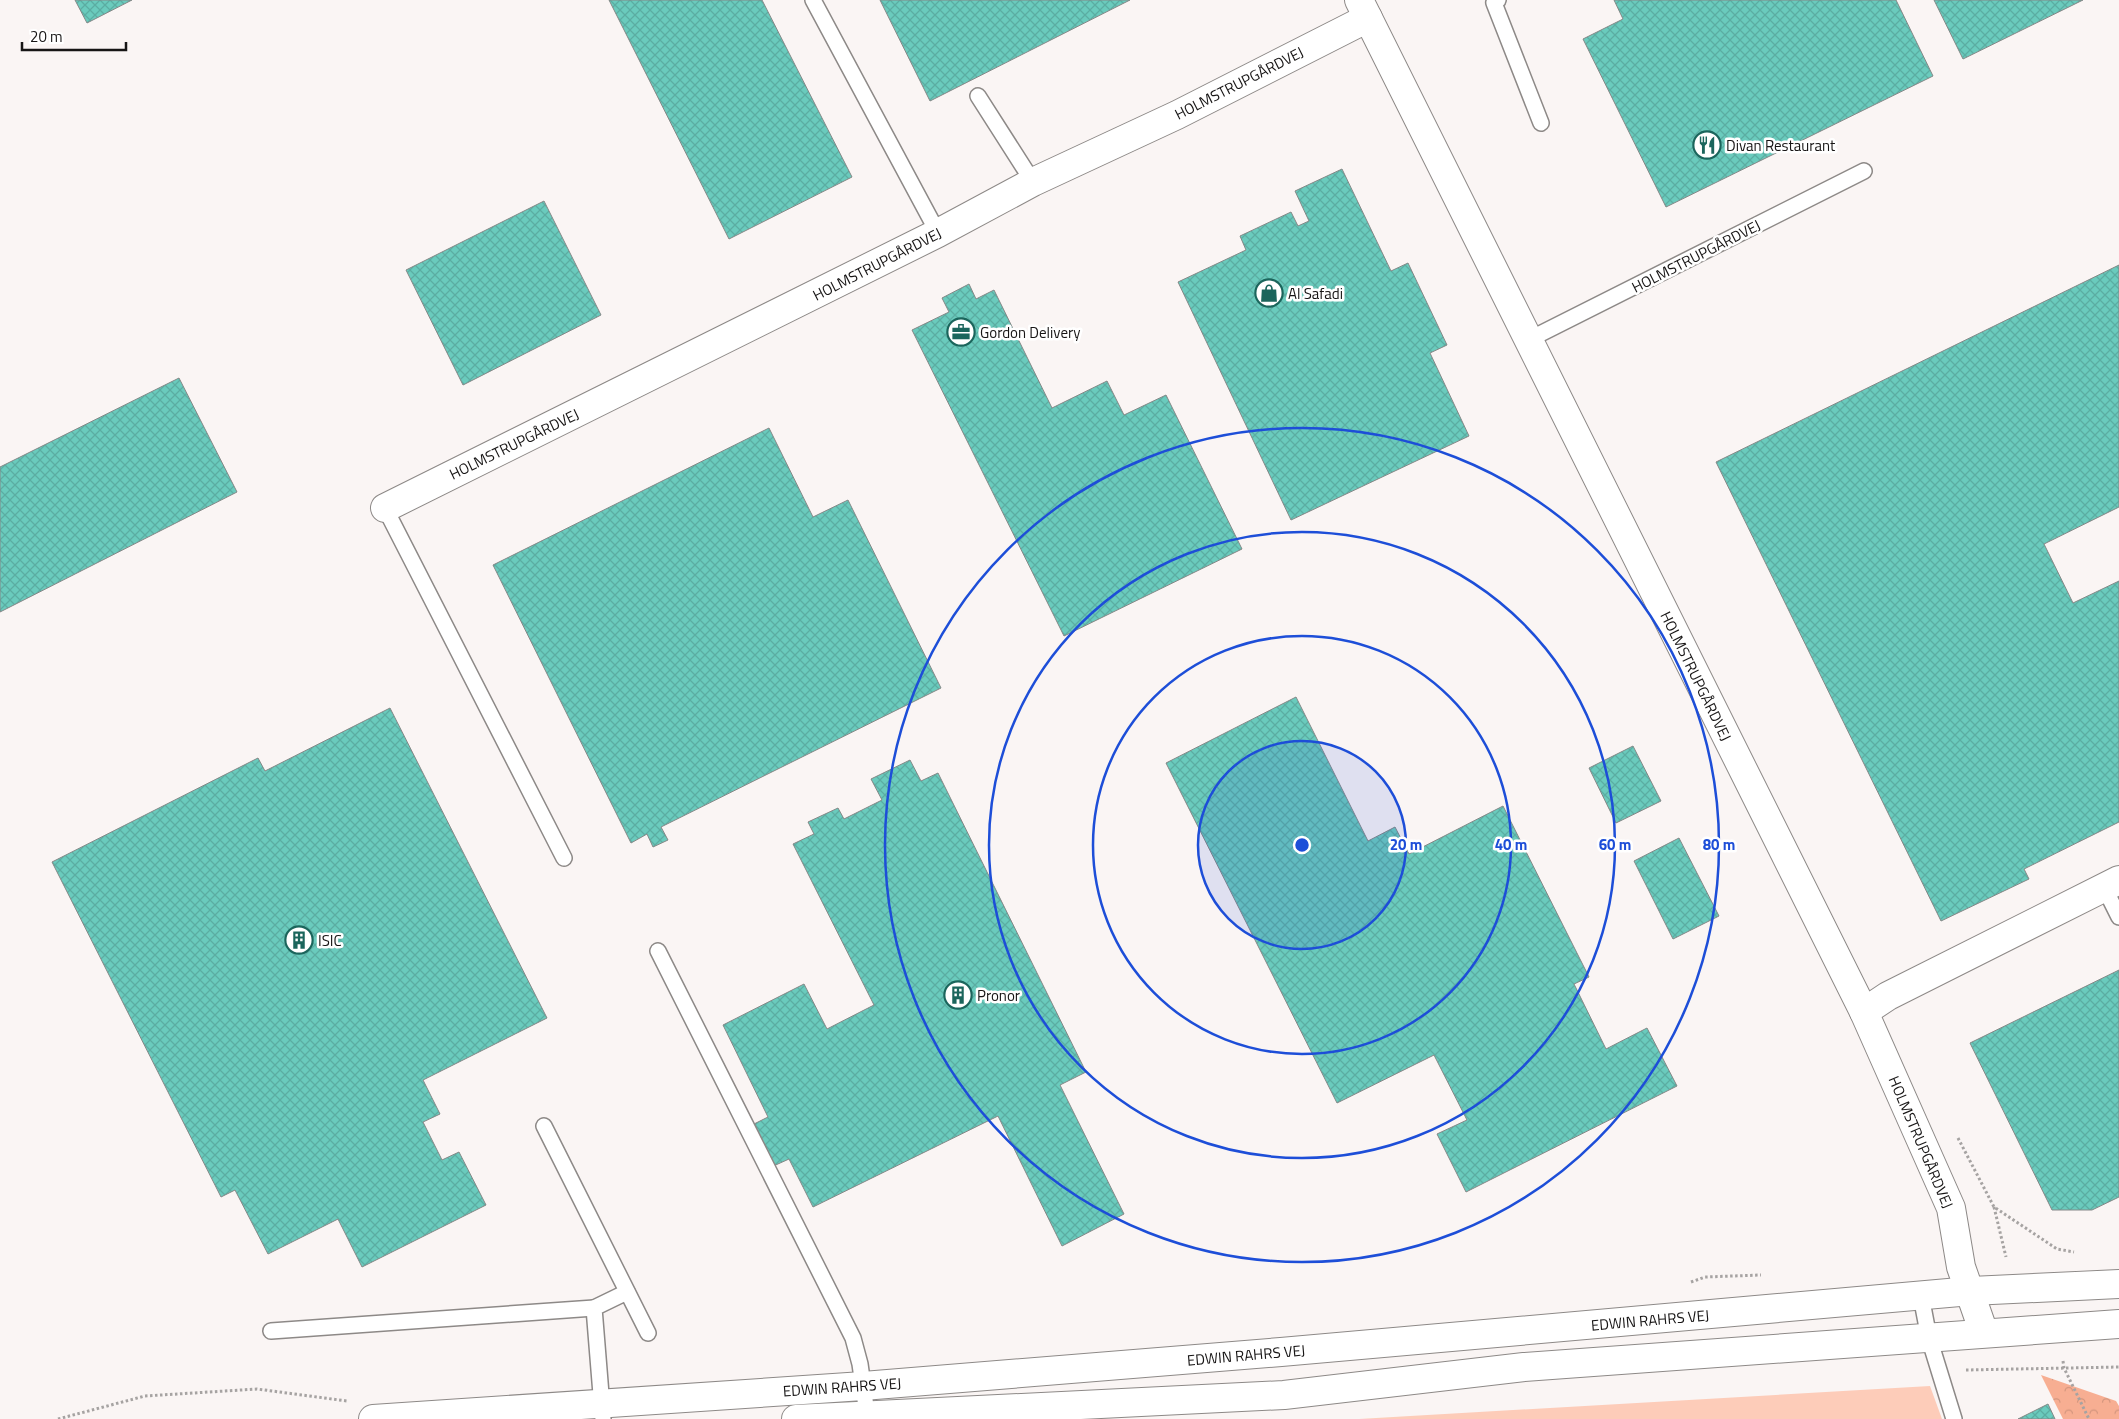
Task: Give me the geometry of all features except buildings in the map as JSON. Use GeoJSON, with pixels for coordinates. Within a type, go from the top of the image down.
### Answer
{"type":"FeatureCollection","features":[{"type":"Feature","properties":{"kind":"street","name":"HOLMSTRUPGÅRDVEJ"},"geometry":{"type":"LineString","coordinates":[[385,508],[938,234],[1033,182],[1177,115],[1364,9],[1864,1012],[1951,1208],[1962,1267],[1984,1333]]}},
{"type":"Feature","properties":{"kind":"street"},"geometry":{"type":"LineString","coordinates":[[1864,1012],[1888,996],[2112,883]]}},
{"type":"Feature","properties":{"kind":"street","name":"EDWIN RAHRS VEJ"},"geometry":{"type":"LineString","coordinates":[[373,1419],[602,1411],[805,1390],[1281,1352],[1971,1291],[2119,1284]]}},
{"type":"Feature","properties":{"kind":"street","name":"EDWIN RAHRS VEJ"},"geometry":{"type":"LineString","coordinates":[[804,1419],[867,1414],[1284,1395],[1524,1367],[2119,1324]]}},
{"type":"Feature","properties":{"kind":"street"},"geometry":{"type":"LineString","coordinates":[[804,1419],[805,1390]]}},
{"type":"Feature","properties":{"kind":"lane"},"geometry":{"type":"LineString","coordinates":[[813,0],[938,234]]}},
{"type":"Feature","properties":{"kind":"lane"},"geometry":{"type":"LineString","coordinates":[[1498,0],[1494,3],[1541,123]]}},
{"type":"Feature","properties":{"kind":"lane"},"geometry":{"type":"LineString","coordinates":[[978,96],[1033,182]]}},
{"type":"Feature","properties":{"kind":"lane","name":"HOLMSTRUPGÅRDVEJ"},"geometry":{"type":"LineString","coordinates":[[1528,340],[1864,171]]}},
{"type":"Feature","properties":{"kind":"lane"},"geometry":{"type":"LineString","coordinates":[[385,508],[564,858]]}},
{"type":"Feature","properties":{"kind":"lane"},"geometry":{"type":"LineString","coordinates":[[2112,883],[2119,917]]}},
{"type":"Feature","properties":{"kind":"lane"},"geometry":{"type":"LineString","coordinates":[[658,951],[853,1338],[867,1414]]}},
{"type":"Feature","properties":{"kind":"lane"},"geometry":{"type":"LineString","coordinates":[[544,1126],[648,1333]]}},
{"type":"Feature","properties":{"kind":"lane"},"geometry":{"type":"LineString","coordinates":[[272,1331],[594,1308],[627,1292]]}},
{"type":"Feature","properties":{"kind":"lane"},"geometry":{"type":"LineString","coordinates":[[1921,1296],[1929,1338],[1954,1419]]}},
{"type":"Feature","properties":{"kind":"lane"},"geometry":{"type":"LineString","coordinates":[[594,1308],[602,1411]]}},
{"type":"Feature","properties":{"kind":"path"},"geometry":{"type":"LineString","coordinates":[[2061,1328],[2064,1368],[2089,1419]]}},
{"type":"Feature","properties":{"kind":"shaded area"},"geometry":{"type":"Polygon","coordinates":[[[1930,1386],[1942,1419],[1359,1419],[1930,1386]]]}},
{"type":"Feature","properties":{"kind":"green space"},"geometry":{"type":"Polygon","coordinates":[[[2041,1375],[2116,1401],[2119,1406],[2119,1419],[2063,1419],[2041,1375]]]}},
{"type":"Feature","properties":{"kind":"place","name":"Divan Restaurant"},"geometry":{"type":"Point","coordinates":[1707,145]}},
{"type":"Feature","properties":{"kind":"place","name":"Al Safadi"},"geometry":{"type":"Point","coordinates":[1269,293]}},
{"type":"Feature","properties":{"kind":"place","name":"Gordon Delivery"},"geometry":{"type":"Point","coordinates":[961,332]}},
{"type":"Feature","properties":{"kind":"place","name":"ISIC"},"geometry":{"type":"Point","coordinates":[299,940]}},
{"type":"Feature","properties":{"kind":"place","name":"Pronor"},"geometry":{"type":"Point","coordinates":[958,995]}}]}
